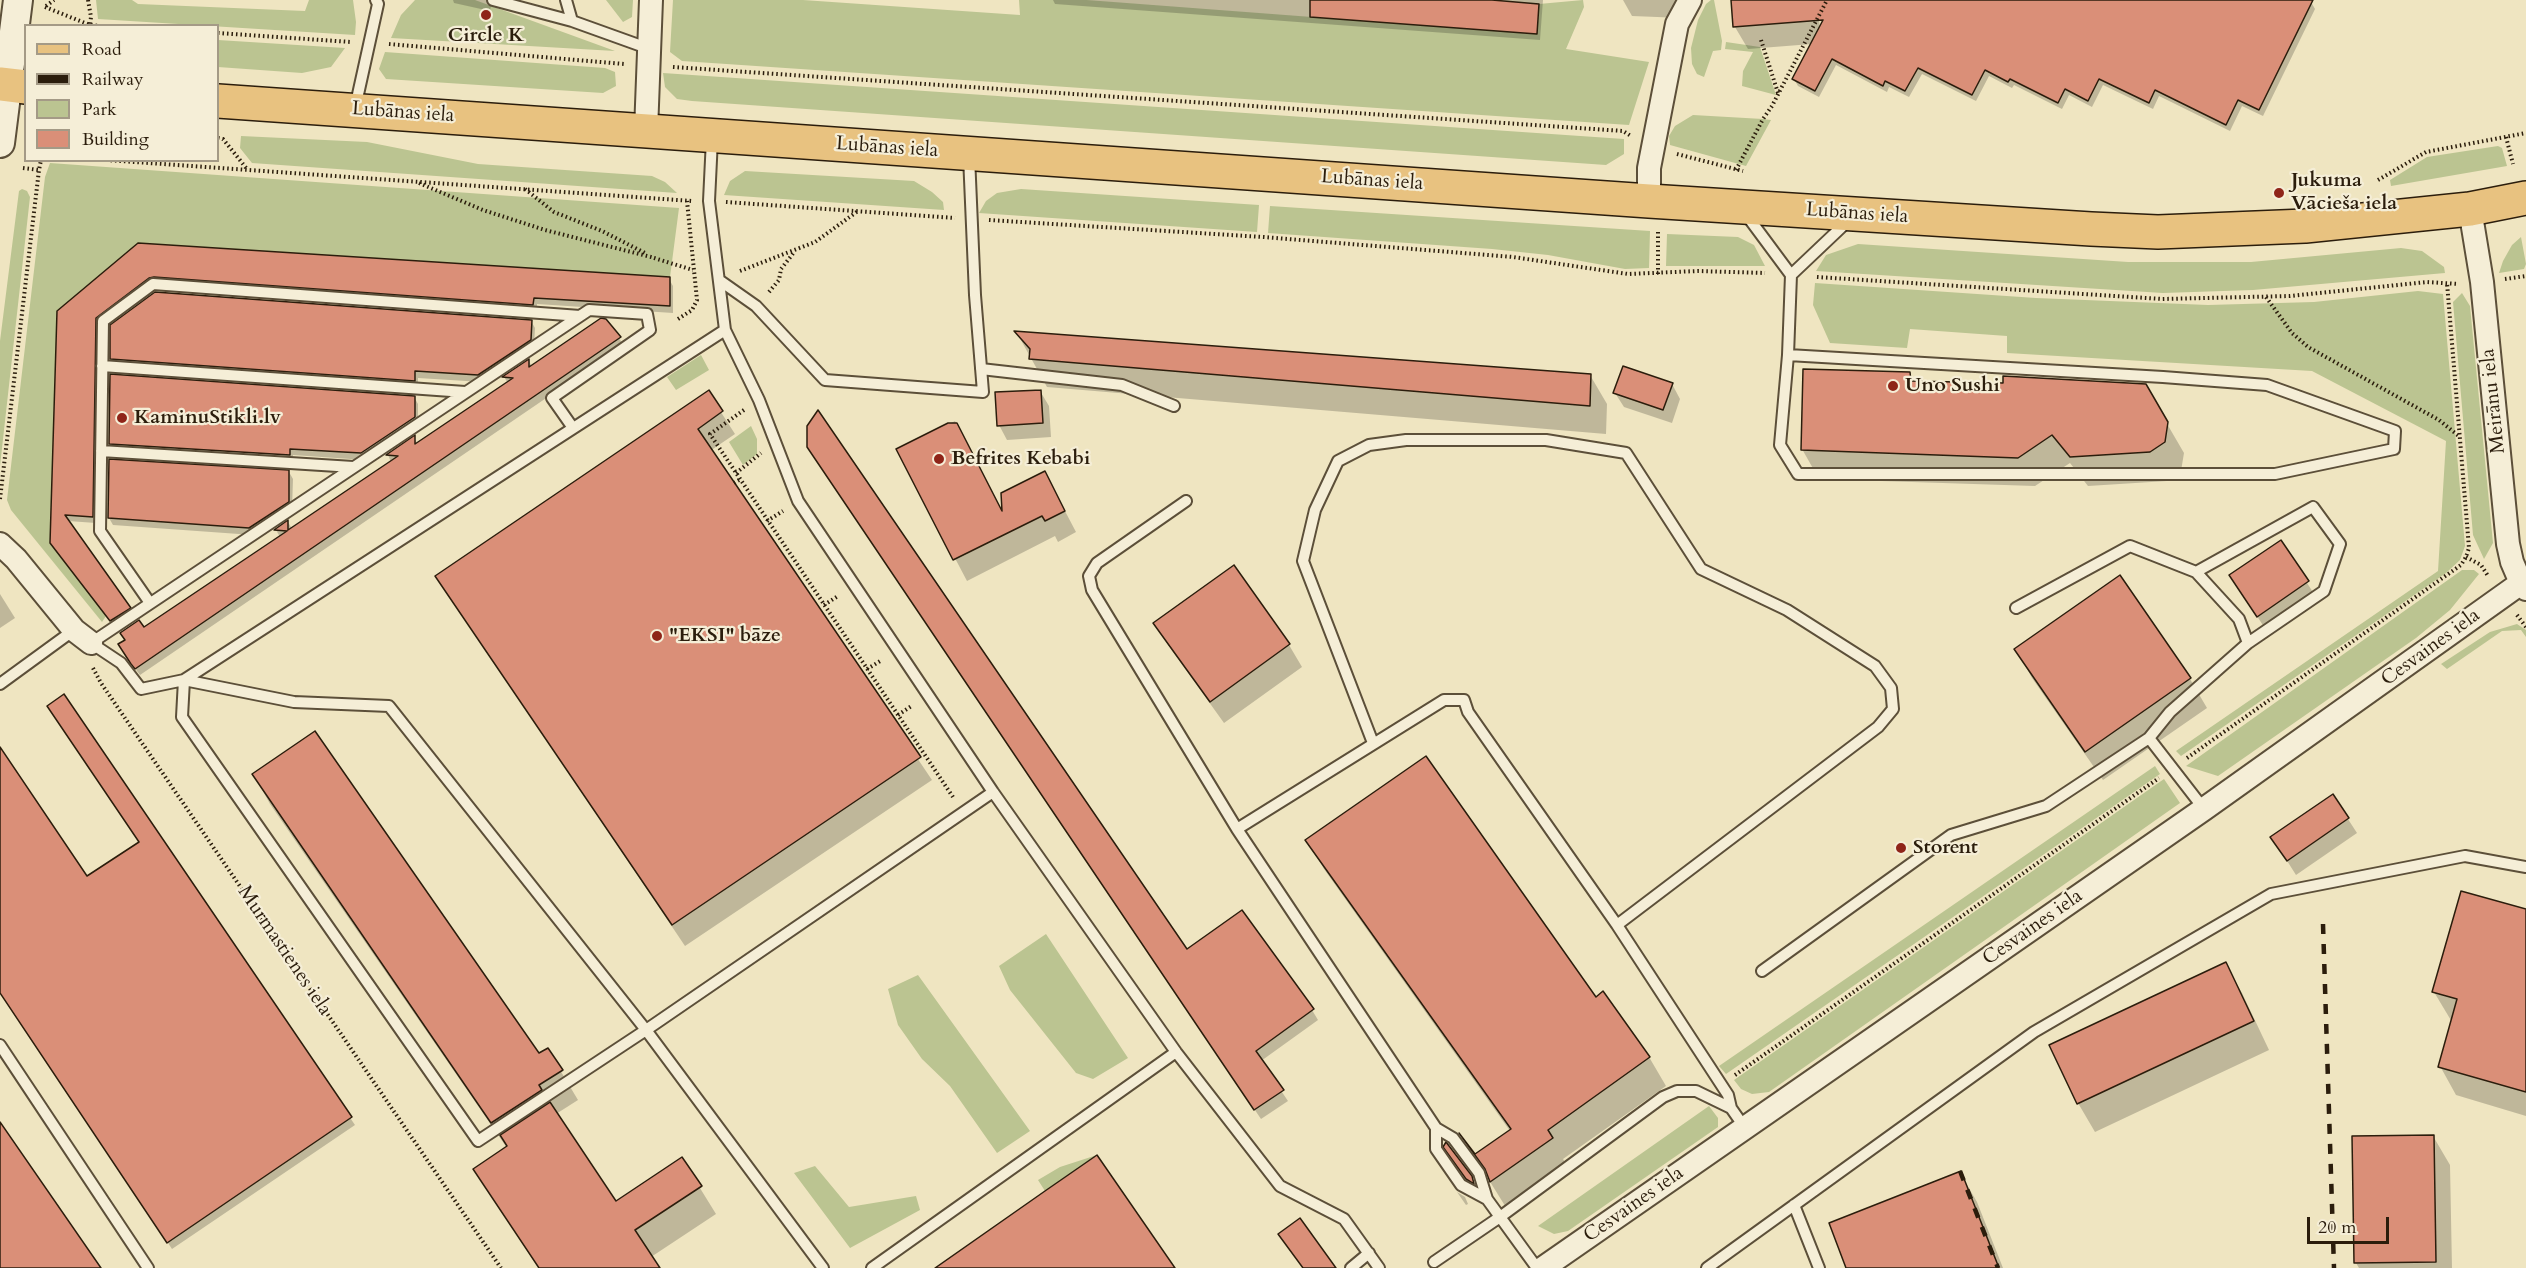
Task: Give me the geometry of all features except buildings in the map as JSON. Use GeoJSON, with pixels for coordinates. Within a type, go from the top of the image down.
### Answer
{"type":"FeatureCollection","features":[{"type":"Feature","properties":{"kind":"main road","name":"Lubānas iela"},"geometry":{"type":"LineString","coordinates":[[219,101],[1649,201],[2158,232],[2304,226],[2470,209],[2526,198]]}},
{"type":"Feature","properties":{"kind":"street"},"geometry":{"type":"LineString","coordinates":[[646,131],[651,0]]}},
{"type":"Feature","properties":{"kind":"street"},"geometry":{"type":"LineString","coordinates":[[1649,201],[1649,168],[1677,24],[1690,0]]}},
{"type":"Feature","properties":{"kind":"street"},"geometry":{"type":"LineString","coordinates":[[0,143],[27,2]]}},
{"type":"Feature","properties":{"kind":"street","name":"Meirānu iela"},"geometry":{"type":"LineString","coordinates":[[2470,209],[2482,282],[2508,544],[2512,562],[2523,586]]}},
{"type":"Feature","properties":{"kind":"street"},"geometry":{"type":"LineString","coordinates":[[0,544],[16,559],[82,636]]}},
{"type":"Feature","properties":{"kind":"street","name":"Cesvaines iela"},"geometry":{"type":"LineString","coordinates":[[1543,1268],[2523,586]]}},
{"type":"Feature","properties":{"kind":"lane"},"geometry":{"type":"LineString","coordinates":[[493,0],[572,21],[650,57]]}},
{"type":"Feature","properties":{"kind":"lane"},"geometry":{"type":"LineString","coordinates":[[566,0],[572,21]]}},
{"type":"Feature","properties":{"kind":"lane"},"geometry":{"type":"LineString","coordinates":[[354,110],[379,1]]}},
{"type":"Feature","properties":{"kind":"lane"},"geometry":{"type":"LineString","coordinates":[[712,136],[709,201],[725,330],[759,400],[798,501],[993,792],[1176,1052],[1280,1186],[1344,1219],[1379,1268]]}},
{"type":"Feature","properties":{"kind":"lane"},"geometry":{"type":"LineString","coordinates":[[719,280],[756,306],[825,380],[983,392],[971,219],[969,153]]}},
{"type":"Feature","properties":{"kind":"lane"},"geometry":{"type":"LineString","coordinates":[[1741,207],[1791,275],[1788,355],[1780,445],[1797,474],[2275,474],[2394,449],[2395,431],[2266,386],[2151,376],[1788,355]]}},
{"type":"Feature","properties":{"kind":"lane"},"geometry":{"type":"LineString","coordinates":[[1791,275],[1855,214]]}},
{"type":"Feature","properties":{"kind":"lane"},"geometry":{"type":"LineString","coordinates":[[150,603],[100,531],[103,321],[153,285],[580,316]]}},
{"type":"Feature","properties":{"kind":"lane"},"geometry":{"type":"LineString","coordinates":[[0,684],[82,636],[150,603],[589,310],[647,314],[650,330],[552,398],[573,428]]}},
{"type":"Feature","properties":{"kind":"lane"},"geometry":{"type":"LineString","coordinates":[[82,636],[121,663],[141,689],[184,680],[725,330]]}},
{"type":"Feature","properties":{"kind":"lane"},"geometry":{"type":"LineString","coordinates":[[102,366],[465,392]]}},
{"type":"Feature","properties":{"kind":"lane"},"geometry":{"type":"LineString","coordinates":[[981,369],[1122,386],[1174,406]]}},
{"type":"Feature","properties":{"kind":"lane"},"geometry":{"type":"LineString","coordinates":[[1373,743],[1303,561],[1315,510],[1338,461],[1369,445],[1406,440],[1546,440],[1626,453],[1701,569],[1787,610],[1875,666],[1891,688],[1893,709],[1878,727],[1617,925]]}},
{"type":"Feature","properties":{"kind":"lane"},"geometry":{"type":"LineString","coordinates":[[101,451],[353,467]]}},
{"type":"Feature","properties":{"kind":"lane"},"geometry":{"type":"LineString","coordinates":[[1186,501],[1097,563],[1089,576],[1092,590],[1237,829],[1436,1128],[1453,1138],[1475,1168],[1487,1199],[1537,1268]]}},
{"type":"Feature","properties":{"kind":"lane"},"geometry":{"type":"LineString","coordinates":[[1762,971],[1951,835],[2046,806],[2149,738],[2170,712],[2248,643],[2324,591],[2340,544],[2313,507],[2196,572]]}},
{"type":"Feature","properties":{"kind":"lane"},"geometry":{"type":"LineString","coordinates":[[2016,608],[2130,546],[2196,572],[2239,619],[2248,643]]}},
{"type":"Feature","properties":{"kind":"lane"},"geometry":{"type":"LineString","coordinates":[[184,680],[294,702],[389,706],[646,1030],[823,1268]]}},
{"type":"Feature","properties":{"kind":"lane"},"geometry":{"type":"LineString","coordinates":[[184,680],[182,717],[478,1141],[646,1030],[993,792]]}},
{"type":"Feature","properties":{"kind":"lane"},"geometry":{"type":"LineString","coordinates":[[1237,829],[1444,700],[1464,700],[1468,712],[1617,925],[1728,1095],[1731,1108],[1745,1128]]}},
{"type":"Feature","properties":{"kind":"lane"},"geometry":{"type":"LineString","coordinates":[[2149,738],[2204,809]]}},
{"type":"Feature","properties":{"kind":"lane"},"geometry":{"type":"LineString","coordinates":[[1707,1268],[2034,1032],[2271,894],[2465,856],[2526,867]]}},
{"type":"Feature","properties":{"kind":"lane"},"geometry":{"type":"LineString","coordinates":[[0,1045],[148,1268]]}},
{"type":"Feature","properties":{"kind":"lane"},"geometry":{"type":"LineString","coordinates":[[872,1268],[1176,1052]]}},
{"type":"Feature","properties":{"kind":"lane"},"geometry":{"type":"LineString","coordinates":[[1434,1262],[1500,1217],[1663,1097],[1677,1091],[1696,1091],[1731,1108]]}},
{"type":"Feature","properties":{"kind":"lane"},"geometry":{"type":"LineString","coordinates":[[1436,1128],[1436,1149],[1461,1185],[1487,1199]]}},
{"type":"Feature","properties":{"kind":"lane"},"geometry":{"type":"LineString","coordinates":[[1794,1205],[1819,1268]]}},
{"type":"Feature","properties":{"kind":"lane"},"geometry":{"type":"LineString","coordinates":[[1351,1268],[1369,1253]]}},
{"type":"Feature","properties":{"kind":"path"},"geometry":{"type":"LineString","coordinates":[[46,7],[54,0]]}},
{"type":"Feature","properties":{"kind":"path"},"geometry":{"type":"LineString","coordinates":[[88,0],[90,24]]}},
{"type":"Feature","properties":{"kind":"path"},"geometry":{"type":"LineString","coordinates":[[1736,170],[1827,0]]}},
{"type":"Feature","properties":{"kind":"path"},"geometry":{"type":"LineString","coordinates":[[27,2],[88,24]]}},
{"type":"Feature","properties":{"kind":"path"},"geometry":{"type":"LineString","coordinates":[[219,33],[650,57],[1623,131],[1653,148],[1743,171]]}},
{"type":"Feature","properties":{"kind":"path"},"geometry":{"type":"LineString","coordinates":[[1761,40],[1778,94]]}},
{"type":"Feature","properties":{"kind":"path"},"geometry":{"type":"LineString","coordinates":[[2378,180],[2426,152],[2526,133]]}},
{"type":"Feature","properties":{"kind":"path"},"geometry":{"type":"LineString","coordinates":[[2506,137],[2512,164]]}},
{"type":"Feature","properties":{"kind":"path"},"geometry":{"type":"LineString","coordinates":[[219,138],[223,139],[247,169]]}},
{"type":"Feature","properties":{"kind":"path"},"geometry":{"type":"LineString","coordinates":[[0,499],[41,162]]}},
{"type":"Feature","properties":{"kind":"path"},"geometry":{"type":"LineString","coordinates":[[155,162],[687,201],[858,210],[1489,255],[1545,260],[1628,274],[1698,271],[1791,275],[2162,299],[2266,297],[2427,282],[2458,284]]}},
{"type":"Feature","properties":{"kind":"path"},"geometry":{"type":"LineString","coordinates":[[23,168],[39,170]]}},
{"type":"Feature","properties":{"kind":"path"},"geometry":{"type":"LineString","coordinates":[[415,182],[483,210],[544,230],[693,270]]}},
{"type":"Feature","properties":{"kind":"path"},"geometry":{"type":"LineString","coordinates":[[525,189],[554,212],[602,231],[655,258]]}},
{"type":"Feature","properties":{"kind":"path"},"geometry":{"type":"LineString","coordinates":[[678,319],[692,310],[697,300],[687,201]]}},
{"type":"Feature","properties":{"kind":"path"},"geometry":{"type":"LineString","coordinates":[[719,280],[815,242],[858,210]]}},
{"type":"Feature","properties":{"kind":"path"},"geometry":{"type":"LineString","coordinates":[[1658,274],[1659,232]]}},
{"type":"Feature","properties":{"kind":"path"},"geometry":{"type":"LineString","coordinates":[[756,306],[779,280],[781,269],[795,250]]}},
{"type":"Feature","properties":{"kind":"path"},"geometry":{"type":"LineString","coordinates":[[2501,280],[2526,276]]}},
{"type":"Feature","properties":{"kind":"path"},"geometry":{"type":"LineString","coordinates":[[2266,297],[2292,333],[2307,347],[2439,420],[2460,437]]}},
{"type":"Feature","properties":{"kind":"path"},"geometry":{"type":"LineString","coordinates":[[759,400],[710,434],[809,589],[824,605],[867,669],[871,679],[963,812]]}},
{"type":"Feature","properties":{"kind":"path"},"geometry":{"type":"LineString","coordinates":[[734,483],[739,480]]}},
{"type":"Feature","properties":{"kind":"path"},"geometry":{"type":"LineString","coordinates":[[767,521],[778,514]]}},
{"type":"Feature","properties":{"kind":"path"},"geometry":{"type":"LineString","coordinates":[[824,605],[833,599]]}},
{"type":"Feature","properties":{"kind":"path","name":"Murmastienes iela"},"geometry":{"type":"LineString","coordinates":[[82,636],[101,683],[501,1268]]}},
{"type":"Feature","properties":{"kind":"path"},"geometry":{"type":"LineString","coordinates":[[867,669],[876,663]]}},
{"type":"Feature","properties":{"kind":"path"},"geometry":{"type":"LineString","coordinates":[[898,715],[907,709]]}},
{"type":"Feature","properties":{"kind":"green space"},"geometry":{"type":"Polygon","coordinates":[[[96,0],[132,0],[138,4],[305,11],[309,0],[353,0],[356,22],[355,35],[219,27],[219,24],[98,19],[96,0]]]}},
{"type":"Feature","properties":{"kind":"green space"},"geometry":{"type":"Polygon","coordinates":[[[415,0],[475,0],[615,51],[391,38],[401,15],[415,0]]]}},
{"type":"Feature","properties":{"kind":"green space"},"geometry":{"type":"Polygon","coordinates":[[[606,0],[633,0],[632,17],[623,22],[606,0]]]}},
{"type":"Feature","properties":{"kind":"green space"},"geometry":{"type":"Polygon","coordinates":[[[673,0],[803,0],[1020,15],[1019,0],[1087,0],[1537,34],[1539,4],[1583,0],[1584,7],[1566,49],[1649,62],[1629,125],[682,61],[670,52],[673,0]]]}},
{"type":"Feature","properties":{"kind":"green space"},"geometry":{"type":"Polygon","coordinates":[[[1714,0],[1722,41],[1721,50],[1713,51],[1704,77],[1697,74],[1692,64],[1691,48],[1698,20],[1706,4],[1714,0]]]}},
{"type":"Feature","properties":{"kind":"green space"},"geometry":{"type":"Polygon","coordinates":[[[219,40],[345,48],[331,67],[302,73],[219,67],[219,40]]]}},
{"type":"Feature","properties":{"kind":"green space"},"geometry":{"type":"Polygon","coordinates":[[[1726,42],[1760,47],[1776,95],[1742,86],[1743,71],[1753,52],[1725,49],[1726,42]]]}},
{"type":"Feature","properties":{"kind":"green space"},"geometry":{"type":"Polygon","coordinates":[[[385,52],[605,68],[615,72],[616,86],[603,93],[386,79],[379,69],[385,52]]]}},
{"type":"Feature","properties":{"kind":"green space"},"geometry":{"type":"Polygon","coordinates":[[[663,73],[1624,139],[1624,154],[1606,165],[692,101],[677,99],[665,87],[663,73]]]}},
{"type":"Feature","properties":{"kind":"green space"},"geometry":{"type":"Polygon","coordinates":[[[1693,115],[1771,120],[1746,166],[1670,145],[1669,136],[1675,126],[1693,115]]]}},
{"type":"Feature","properties":{"kind":"green space"},"geometry":{"type":"Polygon","coordinates":[[[241,136],[367,142],[478,164],[652,176],[665,182],[677,193],[252,163],[240,148],[241,136]]]}},
{"type":"Feature","properties":{"kind":"green space"},"geometry":{"type":"Polygon","coordinates":[[[2498,146],[2502,148],[2507,166],[2391,186],[2390,180],[2427,157],[2498,146]]]}},
{"type":"Feature","properties":{"kind":"green space"},"geometry":{"type":"Polygon","coordinates":[[[50,163],[679,208],[670,277],[138,243],[57,311],[50,543],[106,616],[102,622],[11,510],[7,500],[45,177],[50,163]]]}},
{"type":"Feature","properties":{"kind":"green space"},"geometry":{"type":"Polygon","coordinates":[[[745,171],[914,181],[943,202],[944,210],[724,195],[730,181],[745,171]]]}},
{"type":"Feature","properties":{"kind":"green space"},"geometry":{"type":"Polygon","coordinates":[[[22,189],[27,191],[30,197],[0,466],[0,341],[19,191],[22,189]]]}},
{"type":"Feature","properties":{"kind":"green space"},"geometry":{"type":"Polygon","coordinates":[[[1021,189],[1259,205],[1257,232],[979,213],[986,201],[997,193],[1021,189]]]}},
{"type":"Feature","properties":{"kind":"green space"},"geometry":{"type":"Polygon","coordinates":[[[1270,206],[1650,231],[1649,268],[1625,269],[1548,255],[1492,249],[1268,233],[1270,206]]]}},
{"type":"Feature","properties":{"kind":"green space"},"geometry":{"type":"Polygon","coordinates":[[[1667,234],[1738,237],[1754,245],[1765,266],[1666,266],[1667,234]]]}},
{"type":"Feature","properties":{"kind":"green space"},"geometry":{"type":"Polygon","coordinates":[[[2521,237],[2526,264],[2524,269],[2499,273],[2512,245],[2521,237]]]}},
{"type":"Feature","properties":{"kind":"green space"},"geometry":{"type":"Polygon","coordinates":[[[1858,244],[2128,262],[2251,262],[2401,248],[2422,251],[2444,267],[2445,273],[2253,290],[2163,293],[1816,271],[1826,255],[1858,244]]]}},
{"type":"Feature","properties":{"kind":"green space"},"geometry":{"type":"Polygon","coordinates":[[[1815,283],[2036,298],[2208,305],[2314,302],[2418,291],[2443,294],[2465,546],[2460,560],[2446,573],[2181,756],[2176,751],[2438,571],[2446,441],[2312,371],[2007,353],[2007,336],[1910,329],[1907,348],[1830,343],[1813,305],[1815,283]]]}},
{"type":"Feature","properties":{"kind":"green space"},"geometry":{"type":"Polygon","coordinates":[[[2462,293],[2470,306],[2493,543],[2484,559],[2473,535],[2453,302],[2462,293]]]}},
{"type":"Feature","properties":{"kind":"green space"},"geometry":{"type":"Polygon","coordinates":[[[701,355],[709,370],[676,390],[667,377],[701,355]]]}},
{"type":"Feature","properties":{"kind":"green space"},"geometry":{"type":"Polygon","coordinates":[[[751,426],[757,439],[757,454],[743,465],[729,442],[751,426]]]}},
{"type":"Feature","properties":{"kind":"green space"},"geometry":{"type":"Polygon","coordinates":[[[2462,570],[2474,570],[2479,574],[2450,610],[2416,638],[2218,776],[2186,766],[2462,570]]]}},
{"type":"Feature","properties":{"kind":"green space"},"geometry":{"type":"Polygon","coordinates":[[[2517,624],[2526,630],[2526,637],[2521,630],[2502,631],[2447,669],[2441,664],[2490,632],[2517,624]]]}},
{"type":"Feature","properties":{"kind":"green space"},"geometry":{"type":"Polygon","coordinates":[[[2155,766],[2160,774],[1726,1074],[1719,1066],[2155,766]]]}},
{"type":"Feature","properties":{"kind":"green space"},"geometry":{"type":"Polygon","coordinates":[[[2164,779],[2180,803],[1769,1092],[1752,1094],[1741,1089],[1734,1080],[2164,779]]]}},
{"type":"Feature","properties":{"kind":"green space"},"geometry":{"type":"Polygon","coordinates":[[[1046,934],[1128,1058],[1093,1079],[1076,1073],[1010,990],[999,966],[1046,934]]]}},
{"type":"Feature","properties":{"kind":"green space"},"geometry":{"type":"Polygon","coordinates":[[[918,975],[1030,1131],[997,1153],[950,1086],[922,1059],[898,1025],[888,989],[918,975]]]}},
{"type":"Feature","properties":{"kind":"green space"},"geometry":{"type":"Polygon","coordinates":[[[1709,1106],[1718,1118],[1718,1127],[1568,1231],[1554,1234],[1538,1226],[1709,1106]]]}},
{"type":"Feature","properties":{"kind":"green space"},"geometry":{"type":"Polygon","coordinates":[[[1097,1155],[1045,1191],[1038,1180],[1060,1167],[1097,1155]]]}},
{"type":"Feature","properties":{"kind":"green space"},"geometry":{"type":"Polygon","coordinates":[[[815,1166],[849,1207],[916,1196],[920,1210],[850,1248],[794,1173],[815,1166]]]}},
{"type":"Feature","properties":{"kind":"railway"},"geometry":{"type":"LineString","coordinates":[[2323,924],[2334,1268]]}},
{"type":"Feature","properties":{"kind":"railway"},"geometry":{"type":"LineString","coordinates":[[1960,1171],[1998,1268]]}},
{"type":"Feature","properties":{"kind":"place","name":"Circle K"},"geometry":{"type":"Point","coordinates":[486,15]}},
{"type":"Feature","properties":{"kind":"place","name":"Jukuma Vācieša iela"},"geometry":{"type":"Point","coordinates":[2279,193]}},
{"type":"Feature","properties":{"kind":"place","name":"Uno Sushi"},"geometry":{"type":"Point","coordinates":[1893,386]}},
{"type":"Feature","properties":{"kind":"place","name":"KaminuStikli.lv"},"geometry":{"type":"Point","coordinates":[122,418]}},
{"type":"Feature","properties":{"kind":"place","name":"Befrites Kebabi"},"geometry":{"type":"Point","coordinates":[939,459]}},
{"type":"Feature","properties":{"kind":"place","name":"\"EKSI\" bāze"},"geometry":{"type":"Point","coordinates":[657,636]}},
{"type":"Feature","properties":{"kind":"place","name":"Storent"},"geometry":{"type":"Point","coordinates":[1901,848]}}]}
